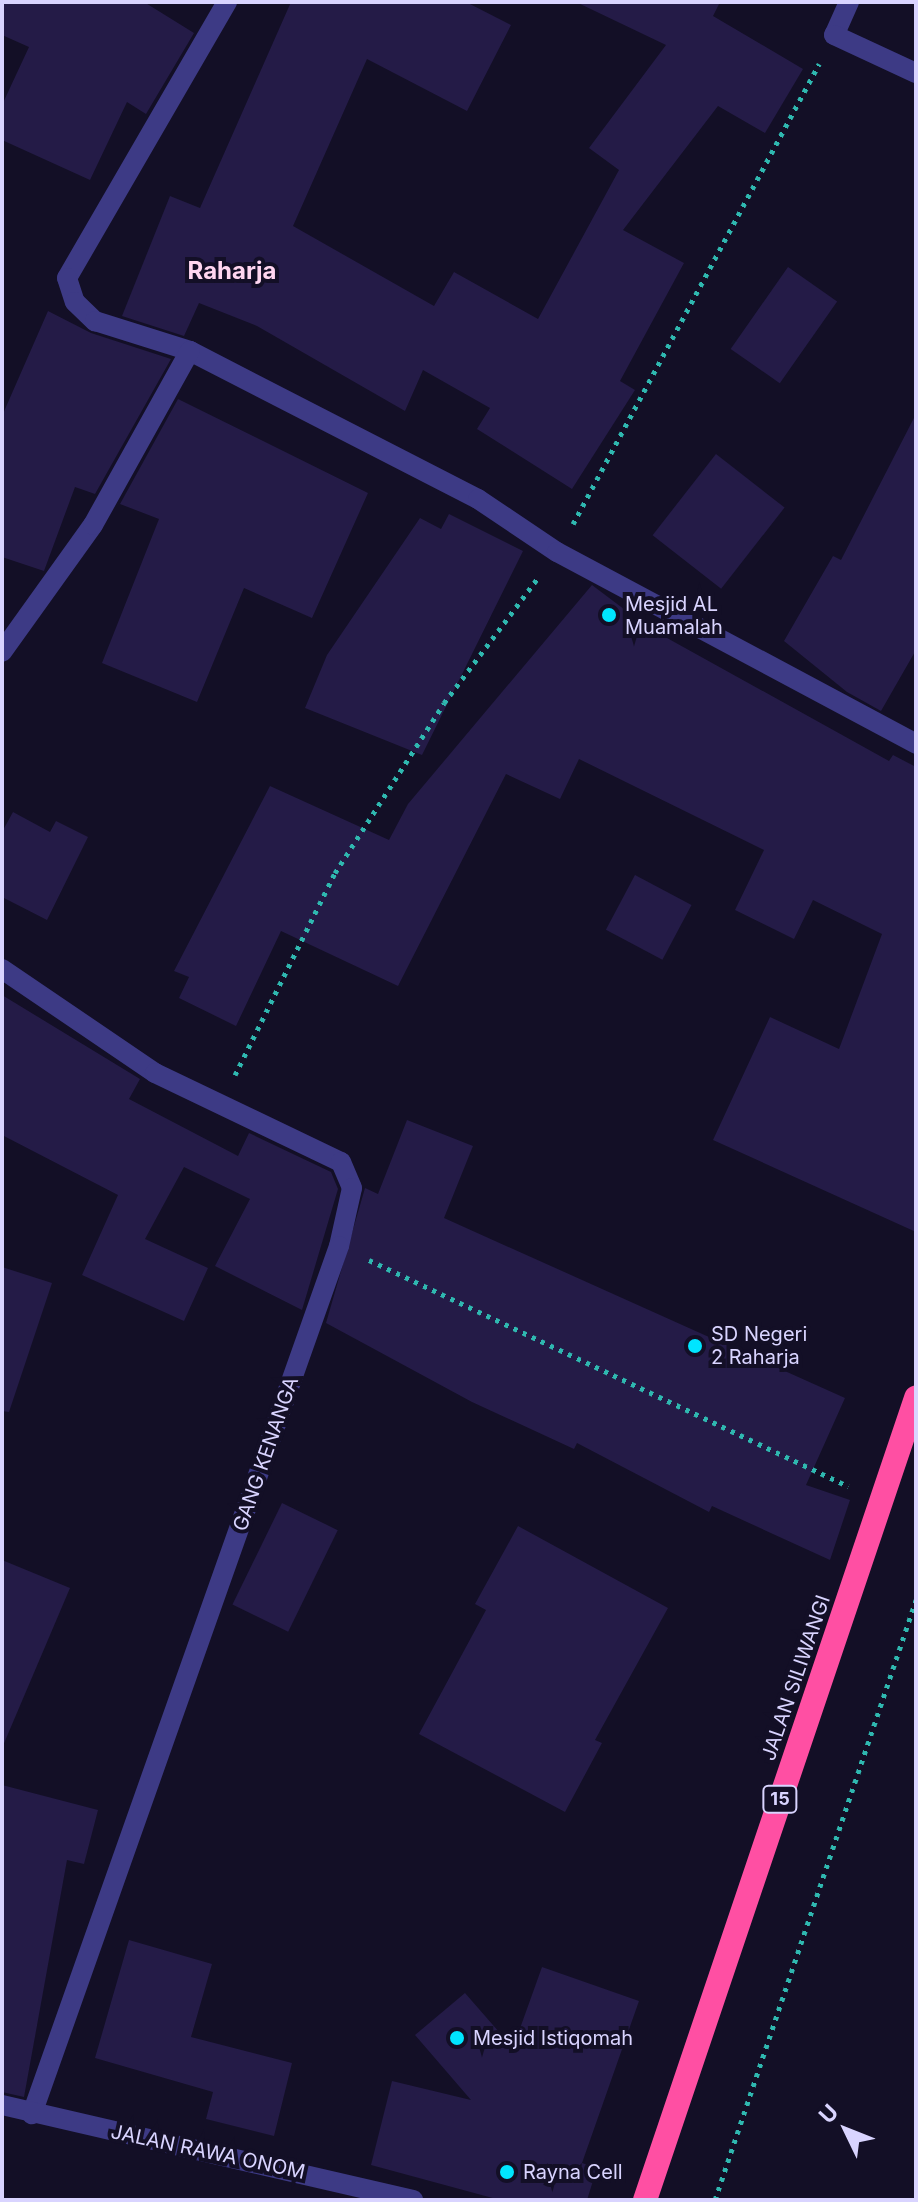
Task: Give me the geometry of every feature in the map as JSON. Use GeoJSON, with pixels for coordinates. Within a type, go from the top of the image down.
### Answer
{"type":"FeatureCollection","features":[{"type":"Feature","properties":{"kind":"highway","name":"JALAN SILIWANGI"},"geometry":{"type":"LineString","coordinates":[[645,2200],[916,1398]]}},
{"type":"Feature","properties":{"kind":"street"},"geometry":{"type":"LineString","coordinates":[[227,2],[67,278],[75,302],[95,321],[190,351],[478,499],[557,552],[916,744]]}},
{"type":"Feature","properties":{"kind":"street"},"geometry":{"type":"LineString","coordinates":[[849,2],[834,35],[916,73]]}},
{"type":"Feature","properties":{"kind":"street"},"geometry":{"type":"LineString","coordinates":[[2,652],[101,512],[190,351]]}},
{"type":"Feature","properties":{"kind":"street","name":"GANG KENANGA"},"geometry":{"type":"LineString","coordinates":[[2,969],[155,1073],[341,1162],[352,1188],[339,1246],[32,2114]]}},
{"type":"Feature","properties":{"kind":"street","name":"JALAN RAWA ONOM"},"geometry":{"type":"LineString","coordinates":[[2,2105],[413,2200]]}},
{"type":"Feature","properties":{"kind":"path"},"geometry":{"type":"LineString","coordinates":[[339,1246],[881,1501]]}},
{"type":"Feature","properties":{"kind":"path"},"geometry":{"type":"LineString","coordinates":[[715,2200],[916,1600]]}},
{"type":"Feature","properties":{"kind":"building"},"geometry":{"type":"Polygon","coordinates":[[[2,2],[144,2],[194,33],[146,114],[127,102],[90,180],[2,140],[2,105],[29,47],[2,35],[2,2]]]}},
{"type":"Feature","properties":{"kind":"building"},"geometry":{"type":"Polygon","coordinates":[[[291,2],[466,2],[511,25],[467,111],[367,59],[293,226],[434,306],[454,272],[538,319],[619,170],[589,148],[666,45],[576,2],[720,2],[713,16],[803,69],[765,133],[718,106],[623,230],[684,263],[620,381],[635,390],[572,489],[477,429],[490,408],[423,370],[405,411],[257,326],[199,303],[184,336],[122,316],[170,196],[200,208],[291,2]]]}},
{"type":"Feature","properties":{"kind":"building"},"geometry":{"type":"Polygon","coordinates":[[[788,267],[837,301],[780,383],[731,349],[788,267]]]}},
{"type":"Feature","properties":{"kind":"building"},"geometry":{"type":"Polygon","coordinates":[[[48,311],[91,333],[171,359],[95,494],[75,487],[44,571],[2,557],[2,416],[48,311]]]}},
{"type":"Feature","properties":{"kind":"building"},"geometry":{"type":"Polygon","coordinates":[[[178,399],[368,493],[312,618],[244,588],[197,702],[102,663],[159,519],[120,504],[178,399]]]}},
{"type":"Feature","properties":{"kind":"building"},"geometry":{"type":"Polygon","coordinates":[[[916,414],[916,650],[881,711],[847,692],[784,641],[833,556],[841,560],[916,414]]]}},
{"type":"Feature","properties":{"kind":"building"},"geometry":{"type":"Polygon","coordinates":[[[716,454],[785,508],[721,589],[653,535],[716,454]]]}},
{"type":"Feature","properties":{"kind":"building"},"geometry":{"type":"Polygon","coordinates":[[[449,514],[523,551],[422,755],[305,708],[327,655],[420,518],[441,529],[449,514]]]}},
{"type":"Feature","properties":{"kind":"building"},"geometry":{"type":"Polygon","coordinates":[[[592,585],[649,628],[889,761],[893,755],[916,767],[916,1232],[713,1140],[770,1017],[839,1049],[882,934],[813,900],[794,939],[735,910],[764,850],[579,759],[560,799],[506,774],[398,986],[281,931],[236,1026],[179,998],[189,977],[174,971],[270,786],[389,840],[408,804],[592,585]]]}},
{"type":"Feature","properties":{"kind":"building"},"geometry":{"type":"Polygon","coordinates":[[[13,812],[50,832],[56,821],[88,837],[47,920],[2,897],[2,832],[13,812]]]}},
{"type":"Feature","properties":{"kind":"building"},"geometry":{"type":"Polygon","coordinates":[[[635,875],[692,905],[662,960],[606,930],[635,875]]]}},
{"type":"Feature","properties":{"kind":"building"},"geometry":{"type":"Polygon","coordinates":[[[2,995],[140,1079],[129,1099],[238,1156],[249,1133],[331,1172],[338,1189],[302,1310],[215,1266],[250,1199],[184,1167],[145,1239],[208,1268],[184,1321],[82,1275],[118,1195],[2,1135],[2,995]]]}},
{"type":"Feature","properties":{"kind":"building"},"geometry":{"type":"Polygon","coordinates":[[[407,1120],[473,1146],[444,1218],[845,1398],[806,1485],[850,1500],[830,1560],[712,1506],[709,1512],[577,1443],[574,1449],[472,1402],[326,1323],[365,1188],[378,1194],[407,1120]]]}},
{"type":"Feature","properties":{"kind":"building"},"geometry":{"type":"Polygon","coordinates":[[[2,1267],[52,1283],[9,1412],[2,1411],[2,1267]]]}},
{"type":"Feature","properties":{"kind":"building"},"geometry":{"type":"Polygon","coordinates":[[[282,1503],[338,1530],[288,1632],[232,1605],[282,1503]]]}},
{"type":"Feature","properties":{"kind":"building"},"geometry":{"type":"Polygon","coordinates":[[[518,1526],[668,1608],[595,1740],[602,1743],[565,1812],[419,1734],[486,1610],[475,1604],[518,1526]]]}},
{"type":"Feature","properties":{"kind":"building"},"geometry":{"type":"Polygon","coordinates":[[[2,1560],[70,1588],[2,1748],[2,1560]]]}},
{"type":"Feature","properties":{"kind":"building"},"geometry":{"type":"Polygon","coordinates":[[[2,1785],[98,1810],[84,1864],[67,1860],[24,2097],[2,2092],[2,1785]]]}},
{"type":"Feature","properties":{"kind":"building"},"geometry":{"type":"Polygon","coordinates":[[[129,1940],[212,1964],[191,2037],[292,2063],[274,2136],[206,2119],[213,2092],[95,2058],[129,1940]]]}},
{"type":"Feature","properties":{"kind":"building"},"geometry":{"type":"Polygon","coordinates":[[[542,1967],[639,2001],[582,2163],[597,2168],[587,2200],[500,2200],[371,2165],[392,2081],[471,2100],[415,2035],[465,1993],[513,2048],[542,1967]]]}},
{"type":"Feature","properties":{"kind":"place","name":"Mesjid AL Muamalah"},"geometry":{"type":"Point","coordinates":[609,615]}},
{"type":"Feature","properties":{"kind":"place","name":"SD Negeri 2 Raharja"},"geometry":{"type":"Point","coordinates":[695,1346]}},
{"type":"Feature","properties":{"kind":"place","name":"Mesjid Istiqomah"},"geometry":{"type":"Point","coordinates":[457,2038]}},
{"type":"Feature","properties":{"kind":"place","name":"Rayna Cell"},"geometry":{"type":"Point","coordinates":[507,2172]}},
{"type":"Feature","properties":{"kind":"district","name":"Raharja"},"geometry":{"type":"Point","coordinates":[232,271]}}]}
